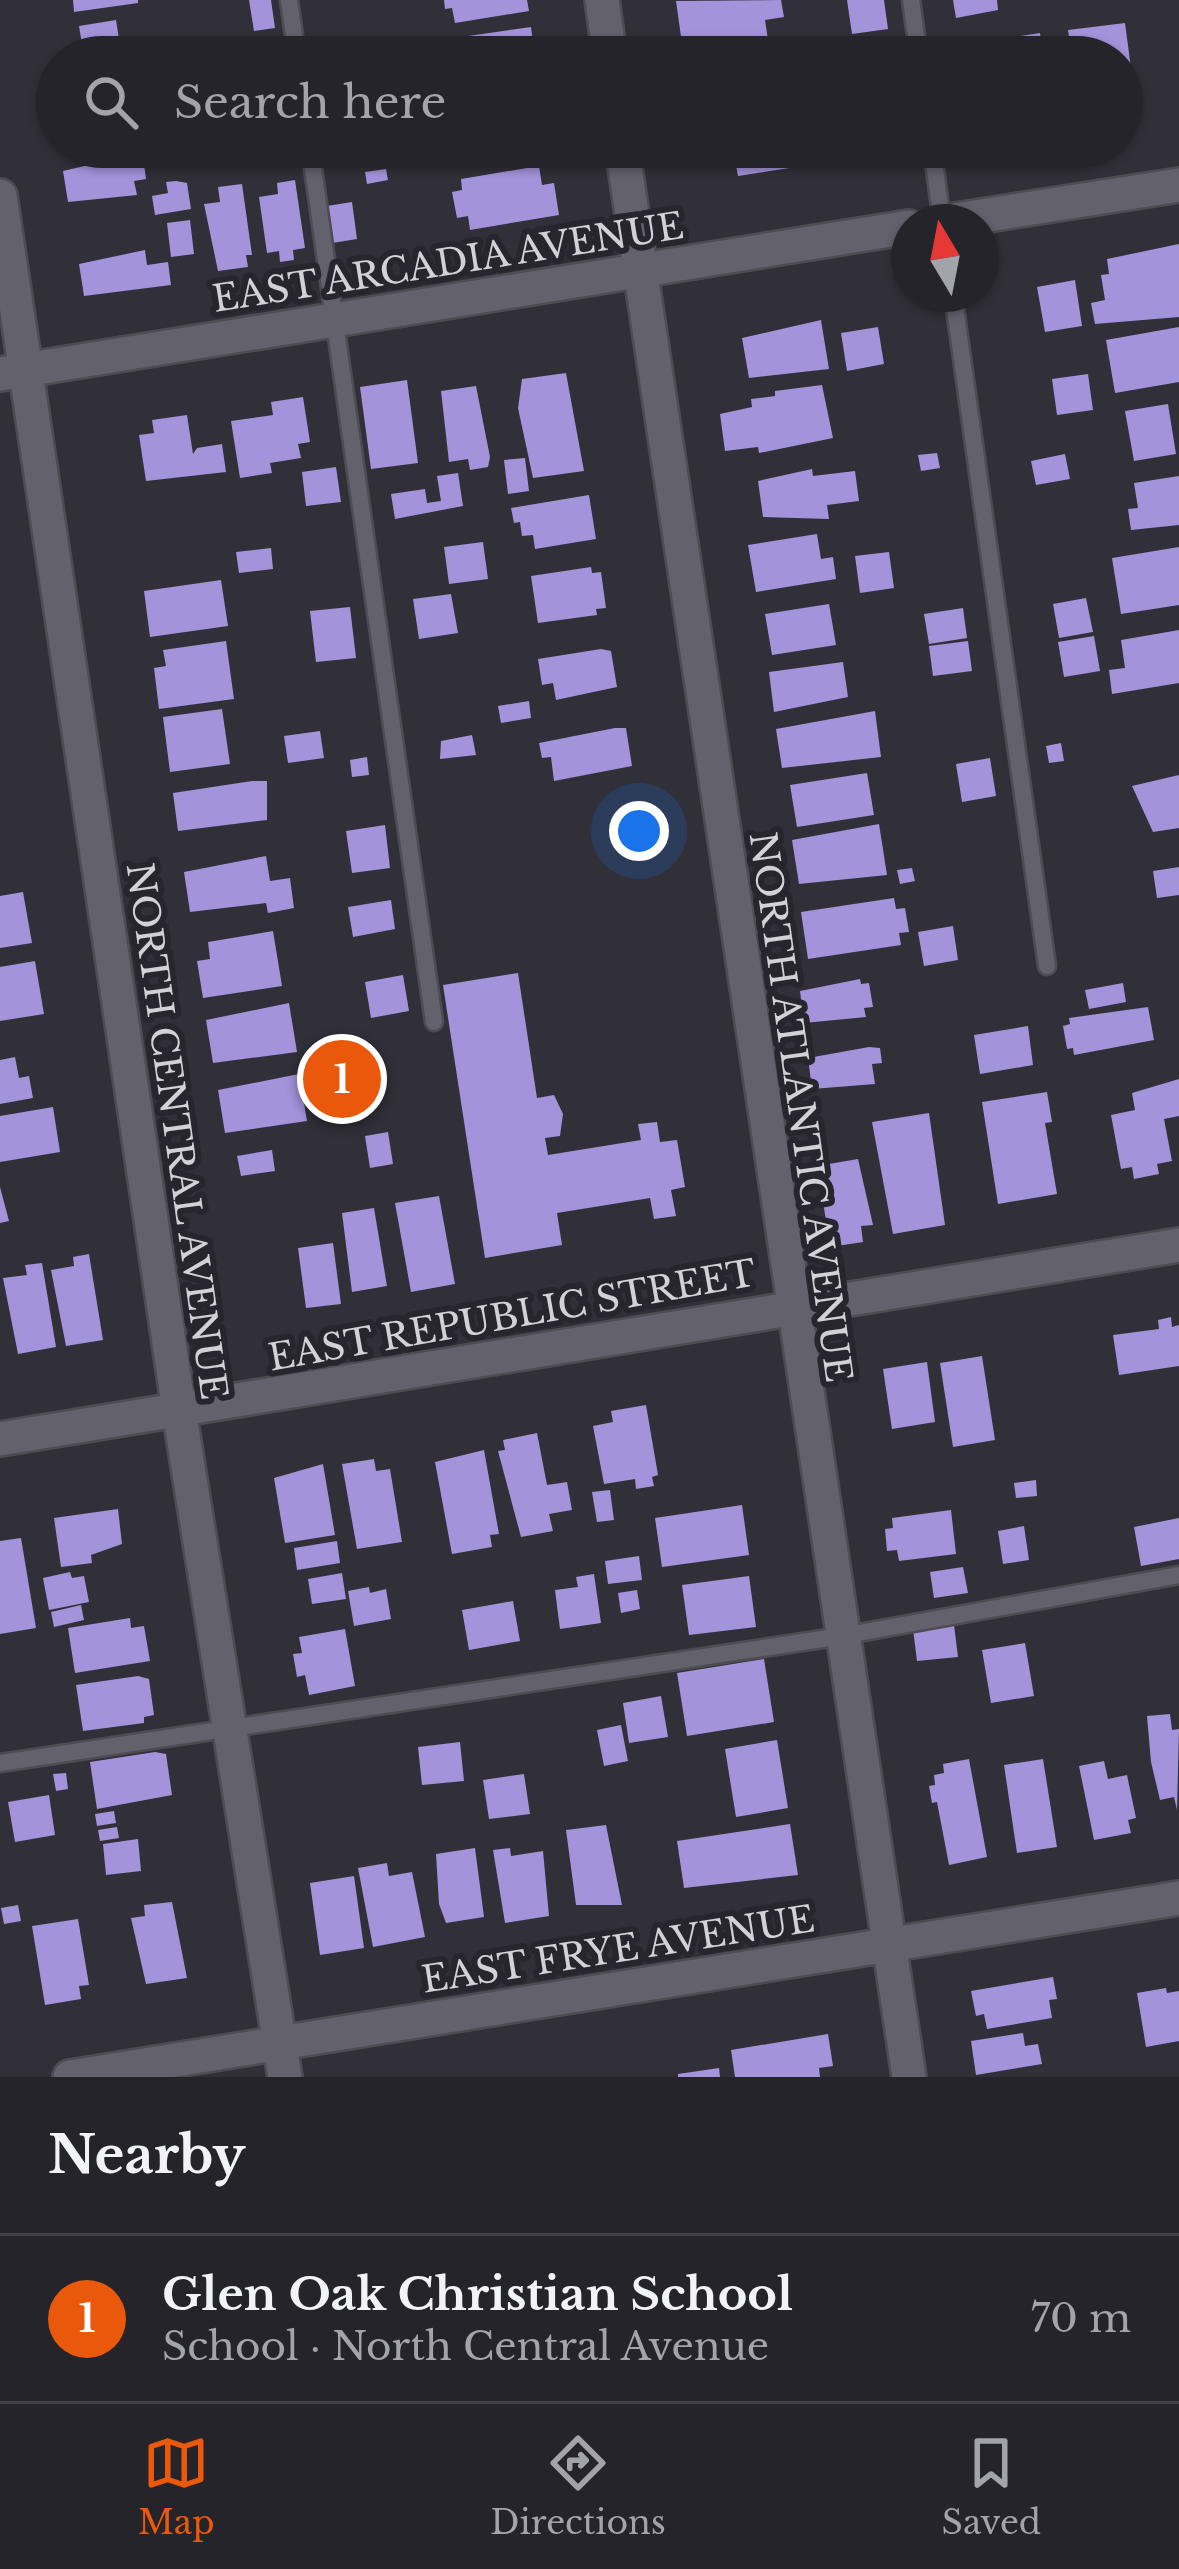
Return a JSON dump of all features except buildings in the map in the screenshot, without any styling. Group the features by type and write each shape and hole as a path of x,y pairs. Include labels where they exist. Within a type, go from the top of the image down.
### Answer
{"street":[{"path":"602,0 607,36"},
{"name":"NORTH ATLANTIC AVENUE","path":"625,168 791,1307 910,2077"},
{"path":"999,213 1179,185"},
{"name":"NORTH CENTRAL AVENUE","path":"0,196 12,372 282,2060"},
{"name":"EAST ARCADIA AVENUE","path":"12,372 891,230"},
{"name":"EAST REPUBLIC STREET","path":"0,1438 1179,1245"},
{"name":"EAST FRYE AVENUE","path":"70,2077 282,2060 890,1944 1179,1898"}],"lane":[{"path":"289,0 294,36"},
{"path":"911,0 916,36"},
{"path":"313,168 434,1022"},
{"path":"935,168 940,204"},
{"path":"955,312 1047,966"},
{"path":"0,1763 230,1724 842,1636 1179,1575"}],"place":[{"name":"Glen Oak Christian School","path":"342,1079"}]}
